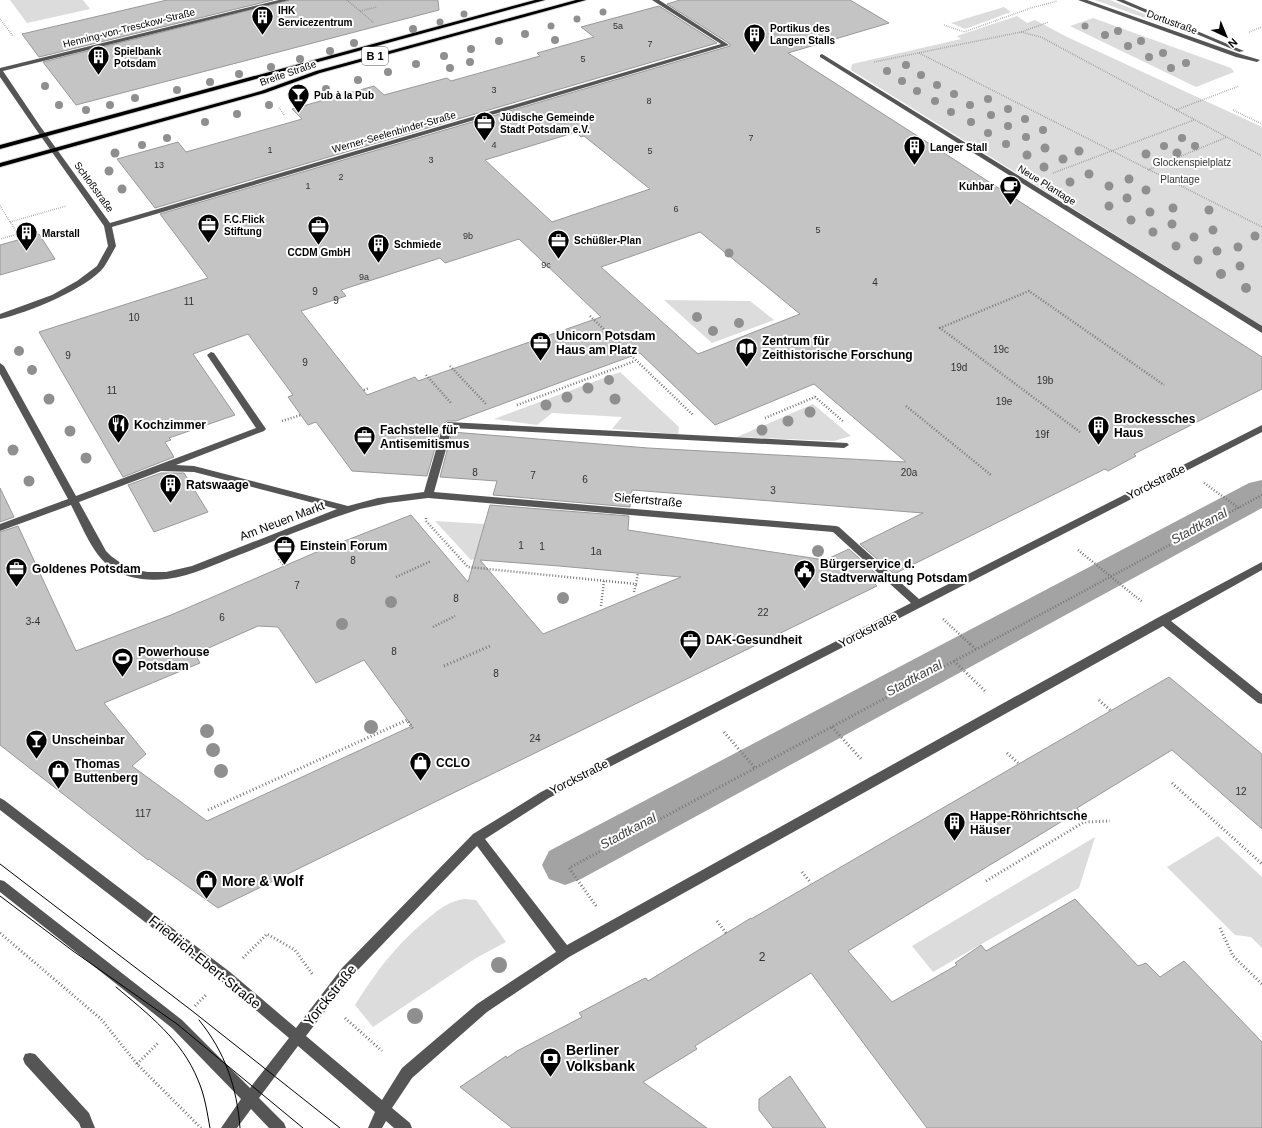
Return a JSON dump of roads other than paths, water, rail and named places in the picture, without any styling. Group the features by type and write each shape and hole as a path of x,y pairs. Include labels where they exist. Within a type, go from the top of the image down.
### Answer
{"main road":[{"name":"Breite Straße","path":"0,147 542,0"},
{"name":"Breite Straße","path":"0,165 263,92 318,72 583,0"}],"street":[{"name":"Henning-von-Tresckow-Straße","path":"0,71 286,0"},
{"name":"Werner-Seelenbinder-Straße","path":"108,226 726,45 656,0"},
{"name":"Dortustraße","path":"1081,0 1238,56 1260,61"},
{"name":"Dortustraße","path":"1120,0 1246,53 1260,61"},
{"name":"Neue Plantage","path":"822,56 1262,330"},
{"name":"Schloßstraße","path":"0,71 43,135 108,226 112,246 100,267 80,283 55,297 0,317"},
{"name":"Am Neuen Markt","path":"73,500 261,429 211,355"},
{"name":"Am Neuen Markt","path":"0,366 102,553 109,562 119,569 143,576 169,575 188,571 349,509"},
{"path":"428,494 448,425 844,445"},
{"name":"Yorckstraße","path":"228,1128 347,972 477,838 545,795 1262,428"},
{"name":"Am Neuen Markt","path":"160,468 194,469 349,509"},
{"name":"Siefertstraße","path":"349,509 387,498 428,494 836,529 918,604"},
{"path":"0,528 73,500"},
{"path":"375,1128 407,1073 482,1008 565,953 1262,566"},
{"path":"1164,620 1262,700"},
{"name":"Friedrich-Ebert-Straße","path":"0,803 220,972 405,1128"},
{"path":"477,838 565,953"},
{"path":"0,885 177,1024 279,1128"},
{"path":"30,1059 84,1118 88,1128"}],"waterway":[{"name":"Stadtkanal","path":"565,865 1262,492"}],"tram line":[{"path":"0,864 191,1010 340,1128"},
{"path":"0,896 73,951 177,1024 226,1064"},
{"path":"116,987 152,1018 183,1052 200,1086 206,1104 210,1128"},
{"path":"199,1020 216,1045 226,1064"},
{"path":"226,1064 303,1128"},
{"path":"226,1064 233,1084 240,1128"}],"place":[{"name":"IHK Servicezentrum","path":"262,36"},
{"name":"Portikus des Langen Stalls","path":"755,54"},
{"name":"Spielbank Potsdam","path":"99,76"},
{"name":"Pub à la Pub","path":"298,114"},
{"name":"Jüdische Gemeinde Stadt Potsdam e.V.","path":"485,142"},
{"name":"Langer Stall","path":"915,166"},
{"name":"Kuhbar","path":"1010,206"},
{"name":"F.C.Flick Stiftung","path":"209,244"},
{"name":"CCDM GmbH","path":"319,246"},
{"name":"Marstall","path":"26,252"},
{"name":"Schüßler-Plan","path":"559,260"},
{"name":"Schmiede","path":"378,264"},
{"name":"Unicorn Potsdam Haus am Platz","path":"541,362"},
{"name":"Zentrum für Zeithistorische Forschung","path":"746,368"},
{"name":"Kochzimmer","path":"118,444"},
{"name":"Brockessches Haus","path":"1099,446"},
{"name":"Fachstelle für Antisemitismus","path":"364,456"},
{"name":"Ratswaage","path":"171,504"},
{"name":"Einstein Forum","path":"284,566"},
{"name":"Goldenes Potsdam","path":"17,588"},
{"name":"Bürgerservice d. Stadtverwaltung Potsdam","path":"805,590"},
{"name":"DAK-Gesundheit","path":"691,660"},
{"name":"Powerhouse Potsdam","path":"122,678"},
{"name":"Unscheinbar","path":"37,760"},
{"name":"CCLO","path":"420,782"},
{"name":"Thomas Buttenberg","path":"59,790"},
{"name":"Happe-Röhrichtsche Häuser","path":"954,842"},
{"name":"More & Wolf","path":"207,900"},
{"name":"Berliner Volksbank","path":"550,1078"}],"park label":[{"name":"Glockenspielplatz","path":"1192,162"},
{"name":"Plantage","path":"1180,179"}]}
